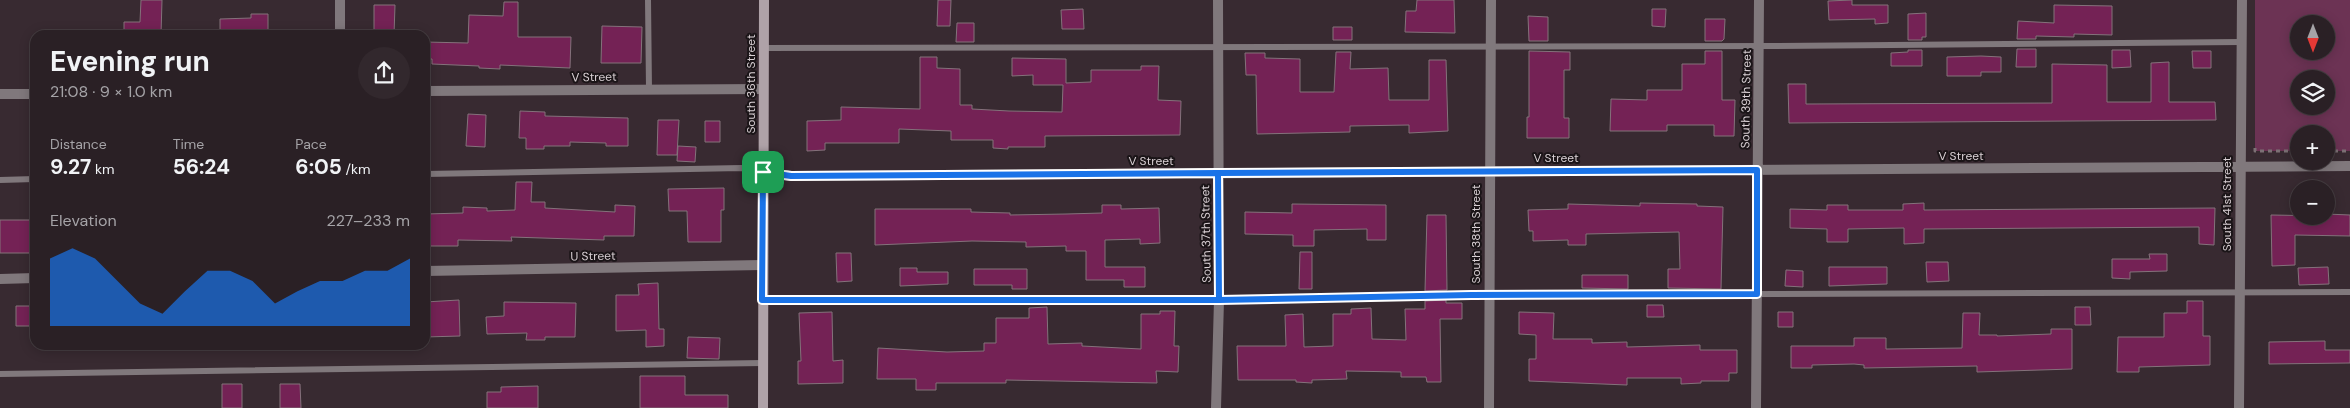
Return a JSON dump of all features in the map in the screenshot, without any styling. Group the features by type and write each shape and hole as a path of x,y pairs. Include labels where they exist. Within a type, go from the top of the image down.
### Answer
{"main road":[{"name":"South 36th Street","path":"763,408 764,0"}],"street":[{"path":"340,0 340,30"},
{"name":"South 37th Street","path":"1216,408 1219,300 1218,0"},
{"name":"South 38th Street","path":"1489,408 1491,0"},
{"name":"South 39th Street","path":"1756,408 1759,0"},
{"name":"South 41st Street","path":"2239,408 2239,167 2242,0"},
{"name":"V Street","path":"430,91 763,89"},
{"path":"0,94 30,94"},
{"name":"V Street","path":"763,172 791,176 2350,166"},
{"name":"U Street","path":"430,271 762,265"},
{"path":"0,278 30,278"}],"lane":[{"path":"648,0 649,89"},
{"path":"763,48 1760,46 2242,42"},
{"path":"430,174 741,168 763,172"},
{"path":"0,180 30,179"},
{"path":"762,300 1219,300 1489,295 2350,292"},
{"path":"0,374 763,364"}],"path":[{"path":"2255,151 2290,151"},
{"path":"2335,151 2350,151"}],"shaded area":[{"path":"2255,0 2350,0 2350,151 2335,151 2335,125 2290,125 2290,151 2255,151"}],"building":[{"path":"141,0 162,0 161,30 124,30 124,22 140,22"},
{"path":"938,0 951,0 950,26 937,26"},
{"path":"1417,0 1454,0 1455,33 1405,32 1406,11 1416,11"},
{"path":"1852,0 1852,5 1888,5 1888,23 1875,24 1875,19 1829,20 1828,1"},
{"path":"504,2 518,2 518,37 571,37 570,68 500,65 500,69 432,64 432,59 430,59 430,42 468,43 469,15 503,16"},
{"path":"374,5 395,5 394,30 374,30"},
{"path":"2054,5 2112,6 2112,35 2074,34 2074,37 2036,36 2036,39 2017,39 2018,21 2054,23"},
{"path":"1083,9 1084,29 1062,29 1061,10"},
{"path":"1652,9 1666,9 1665,27 1652,26"},
{"path":"1926,13 1926,37 1922,37 1922,40 1908,40 1908,14"},
{"path":"251,14 268,14 268,30 220,30 220,19 251,18"},
{"path":"1528,16 1548,17 1548,41 1529,41"},
{"path":"1705,19 1725,19 1724,39 1722,41 1705,41"},
{"path":"957,23 974,23 974,42 956,42"},
{"path":"602,26 642,27 641,63 601,63"},
{"path":"1333,27 1352,27 1352,40 1333,40"},
{"path":"2017,49 2036,49 2036,67 2016,67"},
{"path":"1908,50 1922,50 1922,66 1891,66 1891,53 1908,52"},
{"path":"2112,50 2130,50 2131,67 2112,68"},
{"path":"1529,51 1570,52 1570,70 1564,70 1564,118 1569,118 1569,138 1527,138 1527,117 1529,117"},
{"path":"1705,51 1722,51 1722,100 1735,100 1734,136 1714,136 1714,125 1667,125 1667,131 1610,131 1611,99 1647,100 1647,90 1682,90 1682,64 1705,64"},
{"path":"2192,51 2211,51 2211,68 2193,68"},
{"path":"1336,52 1351,52 1350,69 1388,68 1389,100 1429,100 1429,60 1446,60 1448,131 1409,133 1409,125 1350,126 1350,132 1257,134 1256,75 1246,75 1245,53 1265,53 1265,58 1300,59 1300,92 1334,92"},
{"path":"920,57 937,57 937,68 960,69 960,105 972,105 972,109 1009,111 1062,112 1063,85 1033,85 1033,75 1012,76 1012,58 1066,59 1066,83 1091,82 1091,70 1141,70 1141,66 1159,66 1158,100 1181,101 1180,135 1045,136 1045,147 1008,147 1008,149 993,148 993,140 951,140 951,131 899,129 899,143 825,143 825,150 807,151 807,121 841,120 841,107 920,109"},
{"path":"1947,57 2001,57 2001,72 1981,72 1981,76 1947,76"},
{"path":"2169,62 2169,102 2215,102 2216,120 1789,123 1788,84 1806,84 1806,104 2052,103 2052,64 2107,65 2107,102 2151,102 2151,63"},
{"path":"520,111 545,112 545,116 628,118 628,146 606,146 606,143 570,142 570,146 544,146 544,149 526,149 526,138 519,138"},
{"path":"468,114 486,115 485,147 466,146"},
{"path":"658,120 679,120 677,155 657,155"},
{"path":"705,121 720,121 720,142 705,142"},
{"path":"678,146 696,147 695,162 677,161"},
{"path":"516,182 532,182 531,202 545,202 545,208 615,212 615,205 635,206 634,236 604,236 604,240 511,237 512,241 458,240 458,246 430,246 430,214 463,213 463,207 487,208 487,211 515,210"},
{"path":"724,188 724,210 721,210 721,242 688,242 687,211 669,211 668,189"},
{"path":"1640,203 1697,204 1697,206 1723,207 1721,289 1668,288 1668,269 1680,269 1679,232 1586,234 1586,245 1568,245 1568,240 1533,241 1533,231 1529,231 1528,210 1568,209 1568,204 1640,206"},
{"path":"1924,203 1924,210 2215,208 2214,245 2199,244 2199,227 1924,229 1924,243 1904,244 1904,228 1848,229 1848,242 1827,242 1827,229 1790,228 1790,209 1827,210 1827,205 1848,205 1848,210 1903,210 1903,204"},
{"path":"1292,204 1386,205 1386,240 1367,240 1367,229 1314,230 1314,246 1293,246 1293,235 1245,234 1245,212 1292,213"},
{"path":"1102,205 1121,205 1121,209 1159,208 1160,243 1140,244 1140,239 1105,240 1105,267 1145,267 1145,287 1124,287 1124,280 1086,280 1086,251 1066,251 1066,246 1026,247 1026,242 972,241 875,245 875,209 971,209 971,212 1010,213 1010,215 1102,213"},
{"path":"2335,214 2350,215 2350,236 2295,235 2295,265 2272,266 2271,215 2290,215 2290,225 2335,225"},
{"path":"1427,215 1446,215 1447,290 1425,291"},
{"path":"0,220 30,220 30,253 0,253"},
{"path":"1300,252 1312,252 1312,289 1299,289"},
{"path":"836,253 851,253 852,281 837,282"},
{"path":"2149,254 2167,254 2167,271 2130,272 2130,279 2112,278 2112,259 2150,259"},
{"path":"1926,262 1948,262 1949,281 1927,282"},
{"path":"1829,267 1887,267 1887,284 1829,286"},
{"path":"2328,267 2329,284 2299,285 2298,268"},
{"path":"900,268 917,268 917,272 948,272 948,284 900,286"},
{"path":"974,269 1027,269 1027,289 1012,289 1012,285 974,285"},
{"path":"1786,270 1803,271 1803,287 1785,286"},
{"path":"1582,275 1628,275 1628,289 1582,288"},
{"path":"658,283 659,329 664,329 664,346 646,347 646,330 616,331 616,295 639,295 638,284"},
{"path":"459,300 460,336 430,337 430,302"},
{"path":"1446,300 1446,303 1462,303 1462,319 1440,319 1441,382 1427,382 1426,377 1401,377 1401,372 1346,371 1347,379 1312,380 1312,383 1296,382 1296,380 1238,380 1237,346 1286,346 1285,315 1303,314 1304,347 1333,346 1333,314 1351,314 1351,309 1371,308 1372,339 1406,340 1405,309 1425,309 1425,301"},
{"path":"2187,301 2203,301 2203,336 2210,336 2210,365 2139,367 2139,372 2117,372 2118,337 2164,337 2164,313 2187,313"},
{"path":"504,302 576,303 575,337 545,337 545,340 526,340 527,333 487,334 486,317 504,316"},
{"path":"1647,305 1663,305 1664,317 1647,317"},
{"path":"16,306 30,306 30,326 16,326"},
{"path":"1047,307 1048,344 1082,343 1082,346 1141,349 1141,314 1160,314 1160,311 1175,311 1174,346 1179,346 1178,372 1156,371 1157,383 1006,380 1006,383 936,383 936,390 916,390 916,379 877,379 878,348 947,352 984,351 984,343 996,343 996,318 1029,318 1029,308"},
{"path":"2075,307 2090,307 2091,325 2075,325"},
{"path":"832,312 833,361 843,360 843,383 798,384 798,361 801,361 799,313"},
{"path":"1519,312 1554,313 1553,339 1592,339 1592,343 1627,342 1627,347 1700,345 1700,350 1737,350 1737,373 1729,373 1729,381 1701,381 1701,383 1681,384 1681,378 1627,378 1627,385 1529,381 1529,359 1536,359 1536,335 1519,334"},
{"path":"1778,312 1793,312 1793,327 1778,327"},
{"path":"1963,313 1980,313 1979,335 2051,334 2051,329 2072,329 2072,369 1977,372 1977,366 1864,368 1864,365 1854,364 1812,365 1812,368 1791,368 1791,346 1854,346 1854,338 1886,338 1886,349 1962,348"},
{"path":"688,337 720,338 719,359 687,358"},
{"path":"2325,341 2325,350 2350,350 2350,363 2269,364 2269,342"},
{"path":"640,376 685,376 685,395 728,395 728,408 640,408"},
{"path":"222,384 242,384 242,408 222,408"},
{"path":"280,384 300,384 301,408 280,408"},
{"path":"538,386 538,408 487,408 487,392 501,392 501,387"}],"route":[{"path":"763,172 762,300 1219,300 1218,236 1218,173 1489,171 1757,170 1757,294 1471,295 1219,300 1218,173 791,176 763,172"}]}
